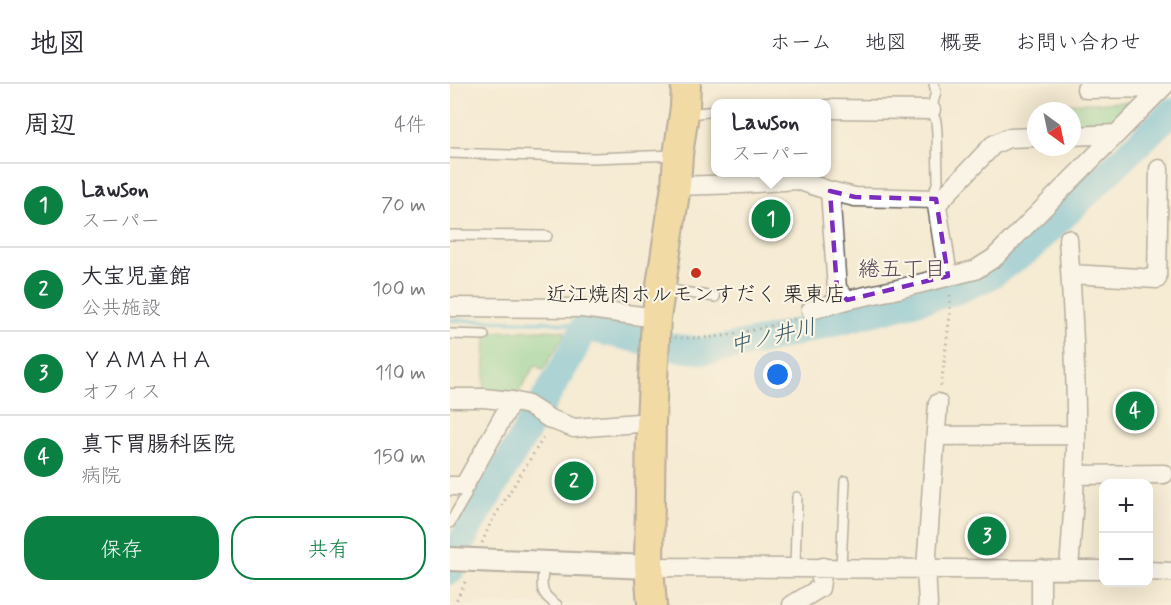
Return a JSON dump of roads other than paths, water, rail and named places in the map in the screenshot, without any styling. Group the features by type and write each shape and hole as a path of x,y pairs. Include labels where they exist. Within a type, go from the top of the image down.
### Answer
{"main road":[{"path":"652,605 649,567 655,336 686,84"}],"street":[{"path":"1086,89 1164,86"},
{"path":"812,310 847,300 949,280 975,270 994,258 1164,86"},
{"path":"831,109 931,110"},
{"path":"1081,135 1117,134"},
{"path":"675,186 797,180 855,197 937,201 993,145 1008,138 1027,137"},
{"path":"1071,274 1157,279 1159,169"},
{"path":"830,191 837,290 847,300"},
{"path":"937,201 949,280"},
{"path":"1068,239 1075,351 1076,435 1070,569"},
{"path":"450,307 582,308 655,336"},
{"path":"450,398 484,398 520,403 552,420 574,428 651,422"},
{"path":"457,486 520,403"},
{"path":"928,605 926,568 939,403"},
{"path":"936,435 1076,435"},
{"path":"1075,475 1164,474"},
{"path":"467,561 649,567 1099,570"},
{"path":"792,605 820,588 823,567"},
{"path":"1041,569 1041,605"},
{"path":"1153,571 1171,572"}],"lane":[{"path":"934,84 936,92 931,110 936,121 937,133 938,181 934,192 937,201"},
{"path":"684,115 711,112"},
{"path":"450,153 593,158 678,155"},
{"path":"450,236 547,236"},
{"path":"661,284 677,291 715,297"},
{"path":"450,334 484,335"},
{"path":"841,567 844,481"},
{"path":"450,523 466,495 457,486"},
{"path":"795,567 796,497"},
{"path":"544,563 542,590 547,598 557,605"}],"waterway":[{"name":"中ノ井川","path":"450,571 468,529 573,351 584,327 677,348 706,351 762,341 956,291 988,277 1028,250 1171,112"},
{"path":"450,320 549,322 584,327"}],"place":[{"name":"Lawson","path":"771,219"},
{"name":"近江焼肉ホルモンすだく 栗東店","path":"696,273"},
{"name":"真下胃腸科医院","path":"1135,411"},
{"name":"大宝児童館","path":"574,481"},
{"name":"ＹＡＭＡＨＡ","path":"987,536"}],"district":[{"name":"綣五丁目","path":"902,270"}]}
